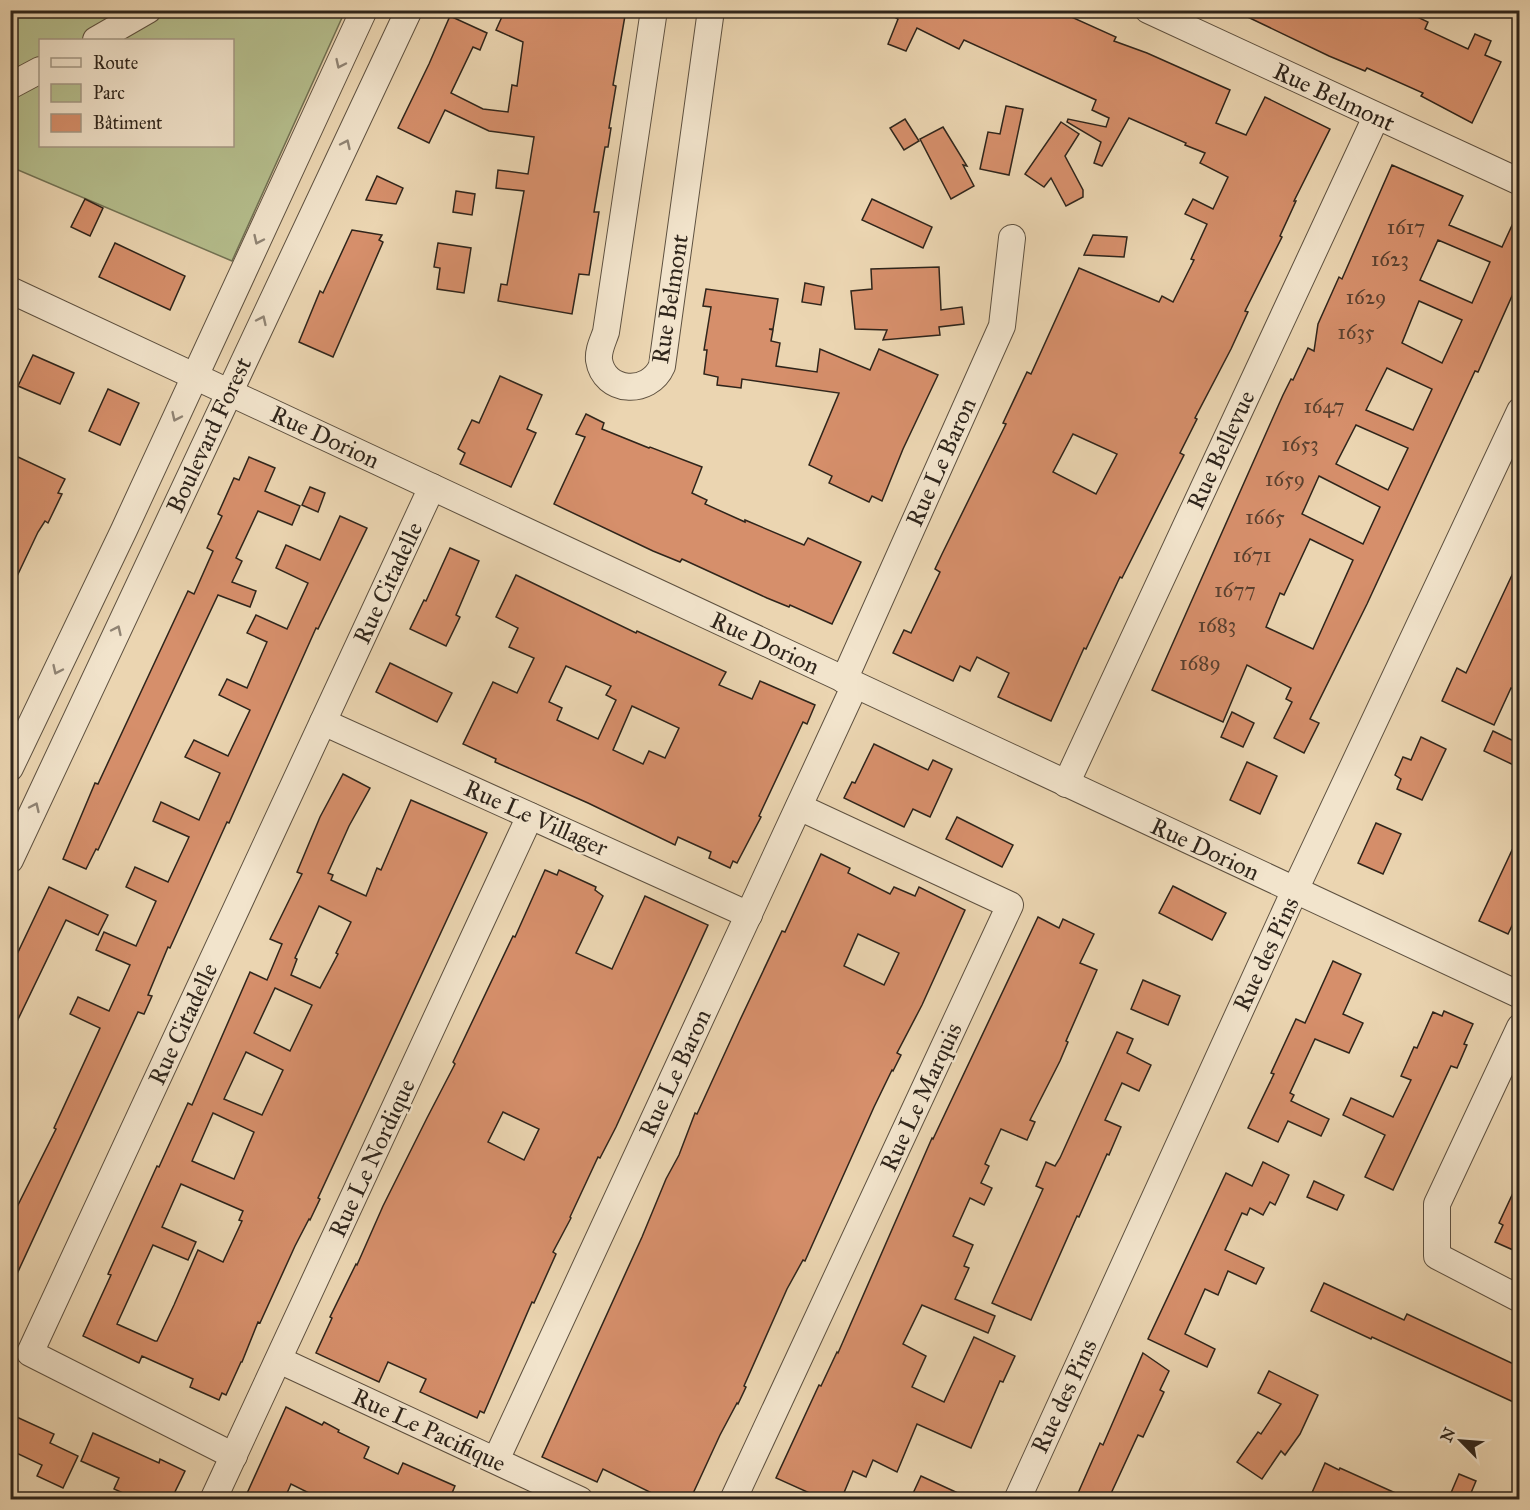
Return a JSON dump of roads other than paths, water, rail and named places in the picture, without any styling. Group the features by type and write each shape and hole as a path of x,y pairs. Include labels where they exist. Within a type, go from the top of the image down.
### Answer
{"street":[{"name":"Boulevard Forest","path":"10,768 364,10"},
{"name":"Boulevard Forest","path":"10,860 409,10"},
{"name":"Rue Belmont","path":"654,10 606,332 600,346 599,360 605,374 615,383 628,387 640,387 650,383 658,375 662,366 711,10"},
{"name":"Rue Belmont","path":"1148,10 1520,182"},
{"path":"98,39 138,14"},
{"path":"10,86 39,71"},
{"name":"Rue Bellevue","path":"1066,784 1376,117"},
{"name":"Rue Le Baron","path":"496,1460 799,807 849,682 1002,326 1012,238"},
{"name":"Rue Dorion","path":"10,290 1520,995"},
{"name":"Rue des Pins","path":"1017,1500 1295,890 1520,411"},
{"name":"Rue Citadelle","path":"234,1456 30,1353 432,487"},
{"name":"Rue Le Villager","path":"323,722 749,915"},
{"name":"Rue Le Marquis","path":"734,1500 1010,905 799,807"},
{"name":"Rue Le Nordique","path":"213,1500 530,816"},
{"path":"1520,1027 1437,1204 1437,1256 1520,1299"},
{"name":"Rue Le Pacifique","path":"279,1360 580,1500"}]}
